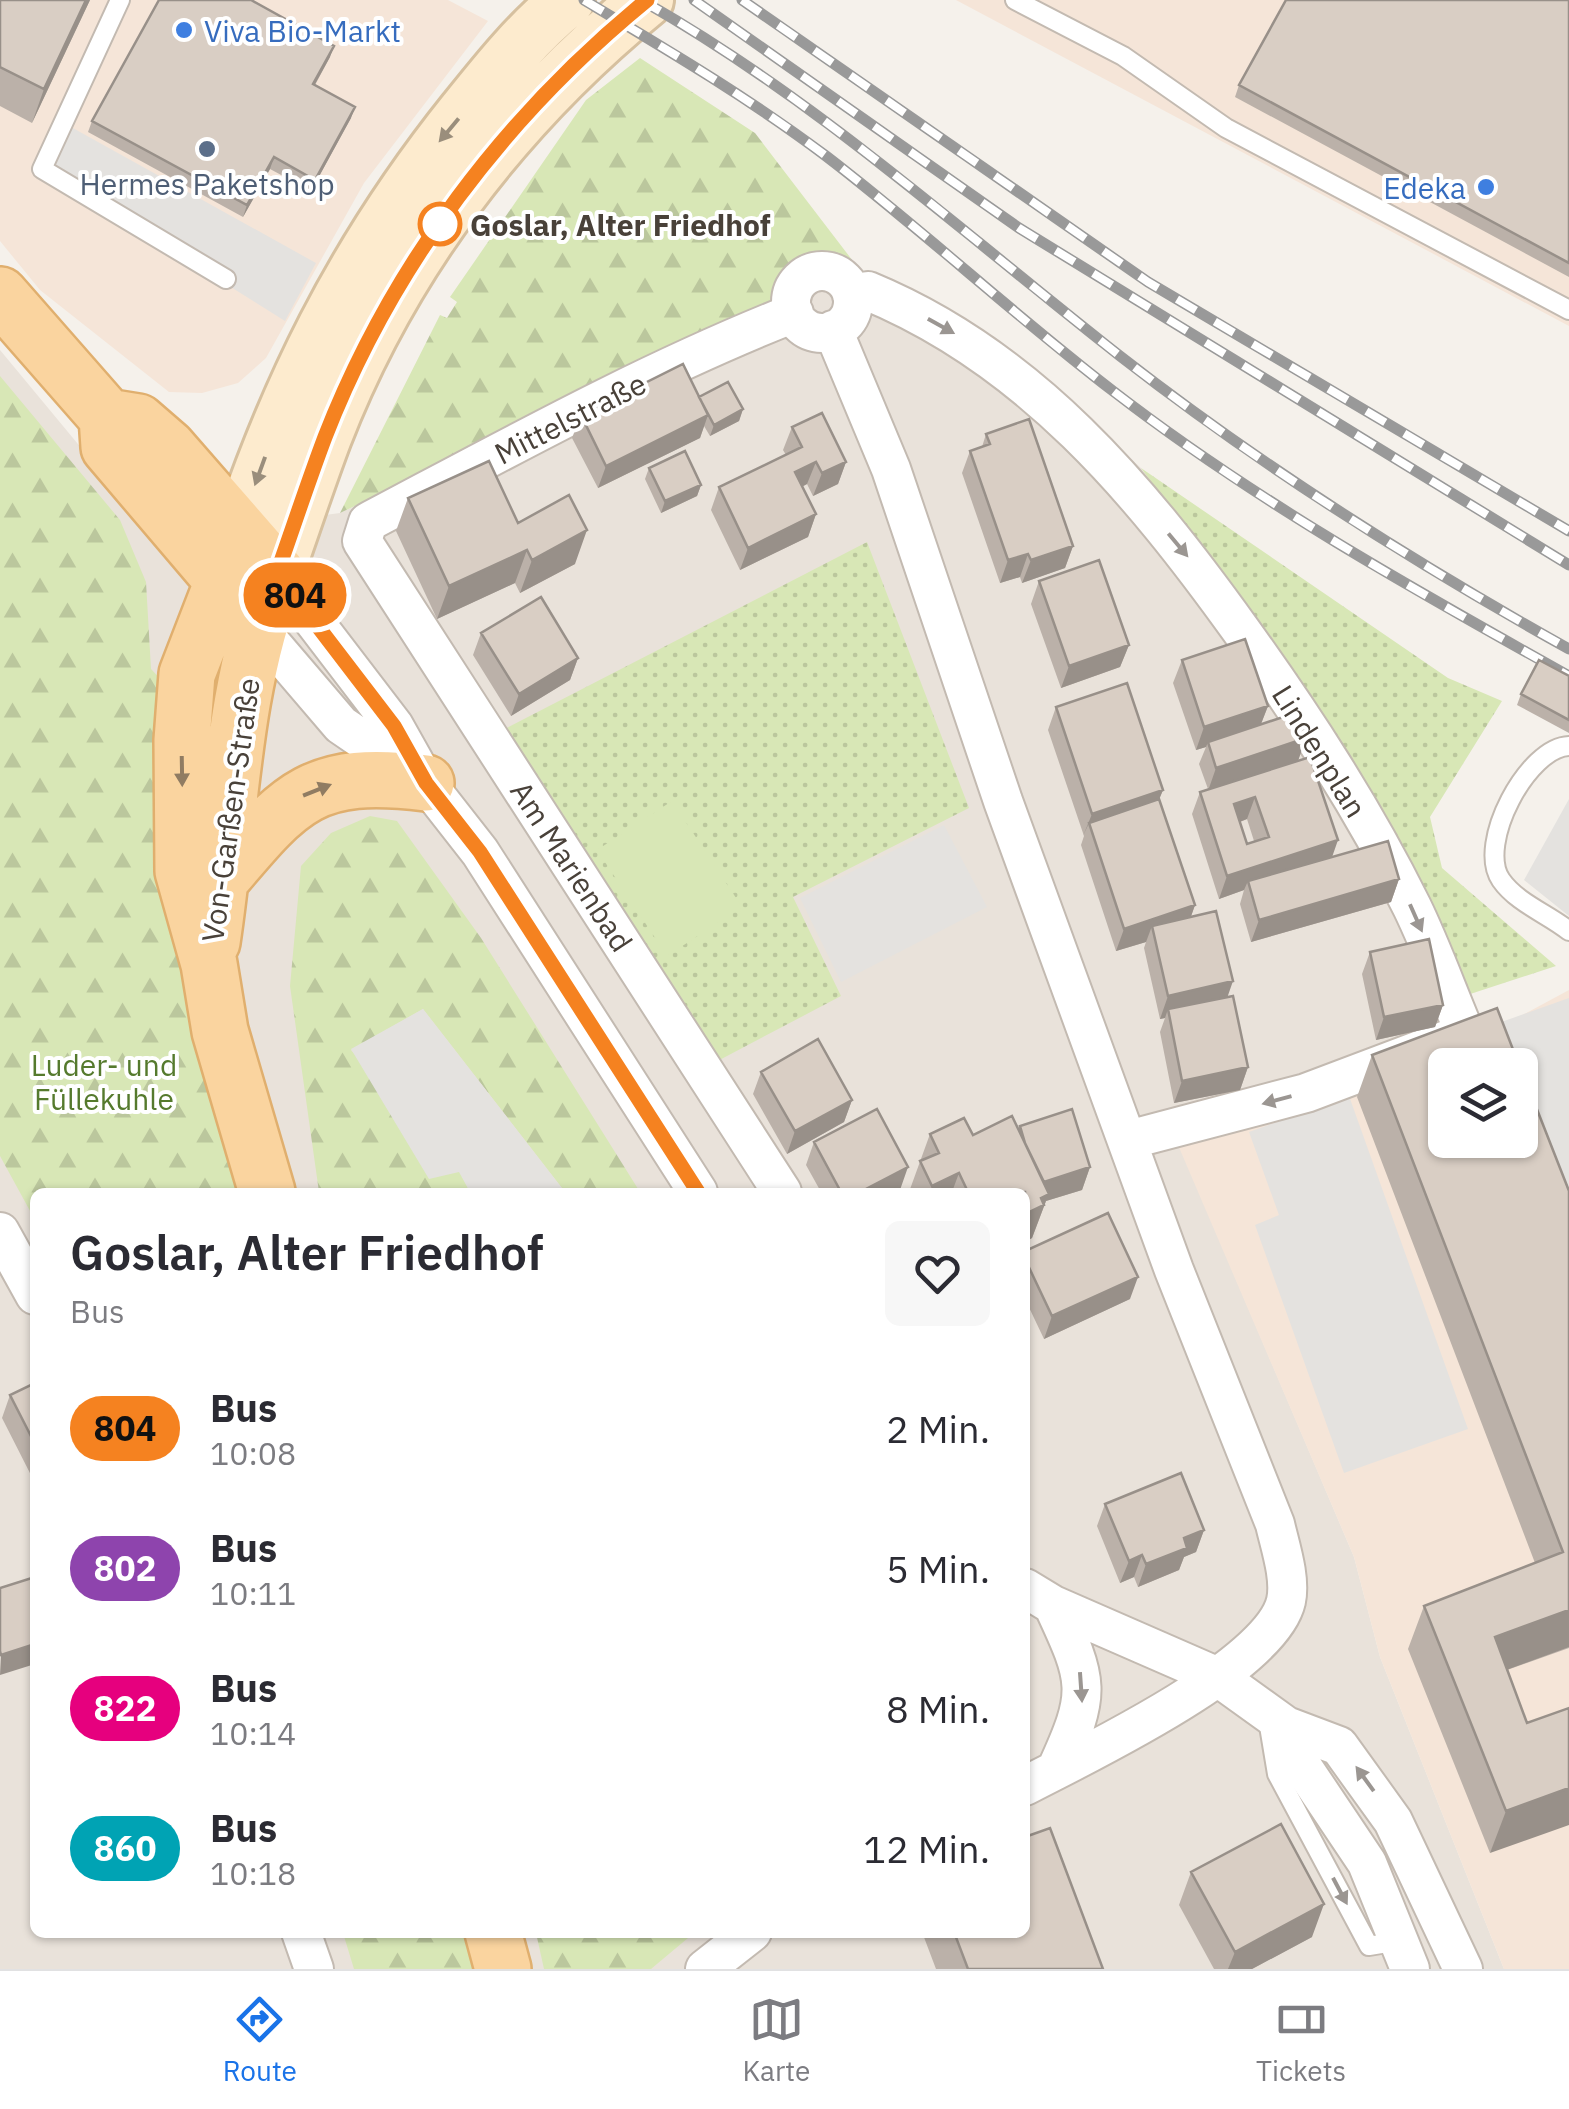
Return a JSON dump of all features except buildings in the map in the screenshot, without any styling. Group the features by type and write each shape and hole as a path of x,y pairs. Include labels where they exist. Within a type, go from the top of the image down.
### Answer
{"main road":[{"name":"Von-Garßen-Straße","path":"266,1188 220,1031 209,964 183,872 182,740 187,674 280,417 383,217 510,54 568,0"},
{"name":"Von-Garßen-Straße","path":"209,964 222,878 236,730 256,627 326,434 368,345 426,243 499,142 548,86 647,0"},
{"path":"0,296 107,418 109,447 222,581"},
{"path":"107,418 138,422 240,526 277,573"},
{"path":"222,878 277,812 313,788 380,777 426,783"},
{"path":"495,1938 503,1969"}],"street":[{"name":"Lindenplan","path":"794,313 794,288 814,272 838,275 852,295 868,291 973,343 1074,424 1186,553 1323,745 1413,908 1465,1033 1306,1093 1128,1140"},
{"path":"794,313 810,330 833,330 848,319 852,295"},
{"name":"Mittelstraße","path":"362,541 368,522 529,436 729,339 794,313"},
{"path":"833,330 891,470 1003,800 1274,1524 1284,1562 1286,1600 1272,1628 1218,1678 1041,1778"},
{"name":"Am Marienbad","path":"362,541 779,1188"},
{"path":"277,573 394,726 426,783 526,920 695,1188"},
{"path":"222,581 256,627 341,725 426,783"},
{"path":"0,1232 30,1286"},
{"path":"1039,1596 1218,1678 1276,1719 1339,1746 1369,1783 1415,1863 1463,1969"},
{"path":"1039,1596 1076,1655 1084,1684 1082,1714 1041,1778"},
{"path":"1276,1719 1298,1760 1366,1863 1392,1952"},
{"path":"303,1938 314,1969"},
{"path":"705,1969 744,1938"}],"lane":[{"path":"120,0 42,169 226,279"},
{"path":"1015,0 1123,56 1226,128 1569,310"},
{"path":"1569,746 1555,747 1537,760 1494,833 1491,856 1501,880 1519,898 1569,931"}],"shaded area":[{"path":"0,0 448,0 488,21 364,183 266,358 238,383 202,393 169,392 40,290 0,241"},
{"path":"956,0 1569,0 1569,326"},
{"path":"62,122 316,263 285,321 42,169"},
{"path":"859,269 995,337 1141,468 1261,634 1476,1040 1453,1048 1428,1048 1428,1057 1179,1145 1354,1557 1380,1657 1504,1969 0,1969 0,350 155,537 340,513"},
{"path":"1569,799 1569,916 1524,880"},
{"path":"944,825 987,907 841,982 800,898"},
{"path":"1569,990 1569,1969 1504,1969 1380,1657 1354,1557 1178,1145 1428,1057 1428,1158 1538,1158 1538,1048 1453,1048 1476,1040"},
{"path":"1569,998 1569,1223 1538,1144 1538,1048 1502,1048 1493,1025"},
{"path":"423,1009 562,1188 468,1188 459,1172 429,1179 351,1049"},
{"path":"1349,1096 1468,1429 1344,1473 1255,1225 1279,1215 1249,1132"}],"green space":[{"path":"640,58 755,133 859,269 340,513 440,315 447,318 457,302 450,297 586,100"},
{"name":"Luder- und Füllekuhle","path":"0,376 120,520 146,582 151,669 167,686 246,1188 30,1188 30,1211 0,1156"},
{"path":"1141,468 1448,678 1502,701 1430,817 1442,868 1556,966 1458,998 1261,634"},
{"path":"867,542 969,808 793,897 841,996 710,1065 495,734"},
{"path":"672,801 742,907 667,956 597,850"},
{"path":"370,816 397,821 481,938 637,1188 562,1188 423,1009 351,1050 460,1172 468,1188 318,1188 290,986 301,866 331,833"},
{"path":"345,1938 473,1938 482,1969 354,1969"},
{"path":"537,1938 688,1938 651,1969 544,1969"}],"railway":[{"path":"584,0 737,94 826,156 1077,362 1222,469 1393,576 1569,676"},
{"path":"641,0 705,38 828,123 1120,356 1228,436 1396,547 1569,649"},
{"path":"694,0 1019,228 1569,565"},
{"path":"742,0 1148,282 1569,531"}],"bus line":[{"name":"804","path":"647,0 548,86 499,142 426,243 368,345 326,434 277,573 394,726 426,783 480,852 695,1188"}],"place":[{"name":"Viva Bio-Markt","path":"184,30"},
{"name":"Hermes Paketshop","path":"207,149"},
{"name":"Edeka","path":"1486,187"},
{"name":"Goslar, Alter Friedhof","path":"440,224"}]}
